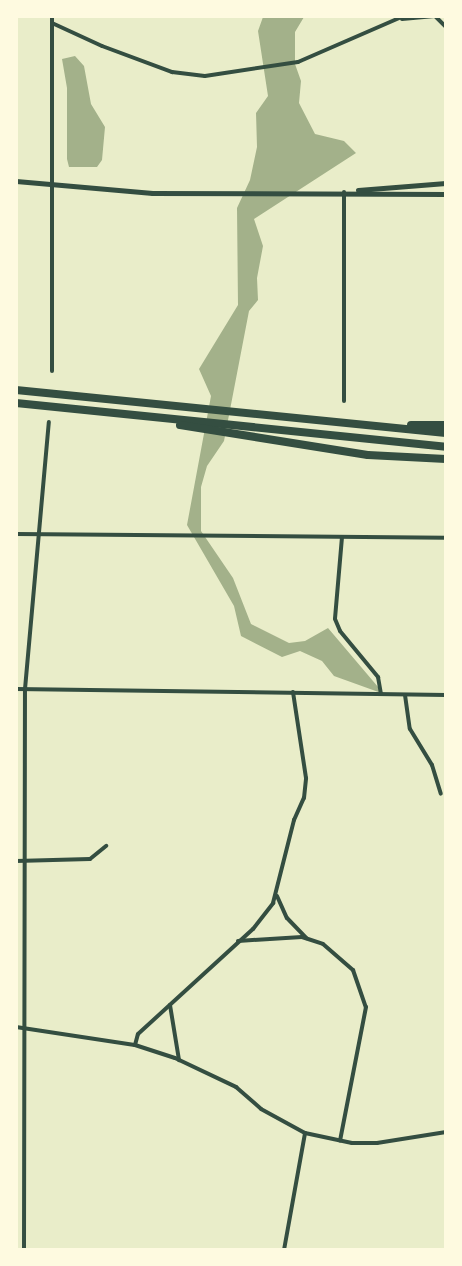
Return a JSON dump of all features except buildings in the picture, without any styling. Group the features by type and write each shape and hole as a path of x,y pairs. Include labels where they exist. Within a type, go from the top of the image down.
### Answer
{"highway":[{"path":"16,390 446,433"},
{"path":"16,403 446,447"},
{"path":"137,417 339,452 446,459"},
{"path":"383,427 446,425"}],"street":[{"path":"52,16 52,371"},
{"path":"52,23 102,46 181,74 221,75 298,62 403,18 435,16 446,27"},
{"path":"16,181 152,193 446,194"},
{"path":"344,192 446,183"},
{"path":"417,185 417,194"},
{"path":"344,192 344,401"},
{"path":"24,1250 25,689 49,422"},
{"path":"16,534 446,538"},
{"path":"342,537 335,619 340,631 378,677 381,694"},
{"path":"16,689 446,695"},
{"path":"135,1045 138,1034 261,920 276,895 306,778 293,692"},
{"path":"405,695 410,729 432,765 441,794"},
{"path":"16,861 90,859 106,846"},
{"path":"276,895 287,918 307,939"},
{"path":"238,941 275,937 307,939 323,944 353,970 366,1007 340,1141"},
{"path":"170,1005 179,1061"},
{"path":"16,1027 135,1045 179,1061 236,1088 261,1109 305,1133 340,1141 398,1142 446,1132"},
{"path":"284,1250 305,1133"}],"shaded area":[{"path":"263,17 304,17 295,32 295,64 301,81 299,103 315,134 344,141 356,153 254,219 263,246 257,278 258,300 249,311 224,441 207,466 201,487 201,531 233,578 251,624 289,643 305,641 328,628 384,694 334,676 322,661 300,651 282,657 241,636 234,606 187,525 211,396 199,369 238,305 237,208 250,180 257,147 256,113 268,96 258,31"},
{"path":"75,56 84,66 91,104 105,127 102,160 97,167 69,167 67,159 67,88 62,59"}]}
